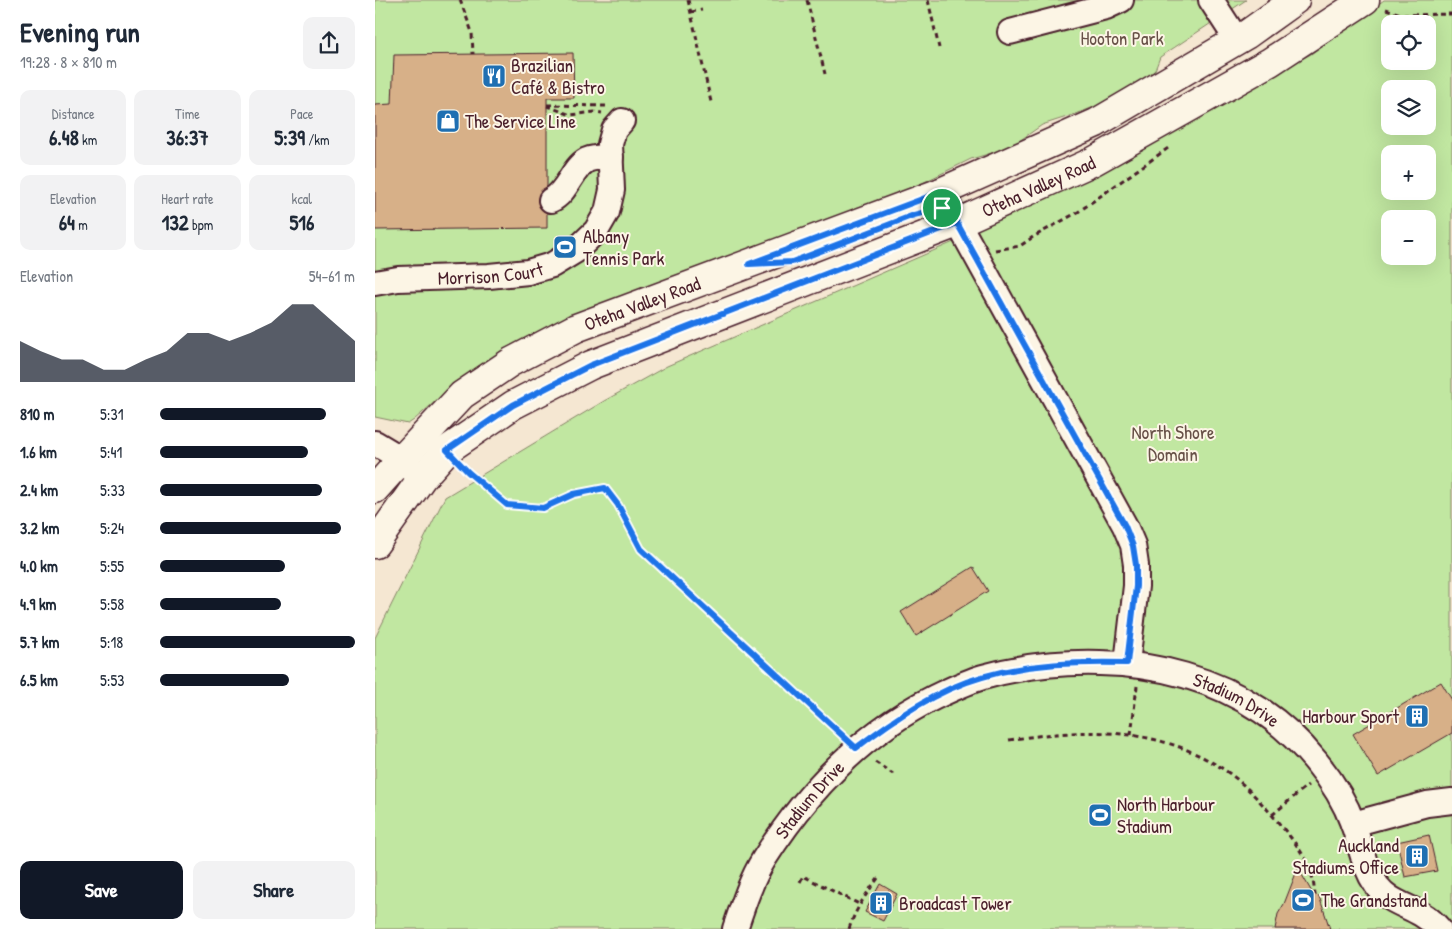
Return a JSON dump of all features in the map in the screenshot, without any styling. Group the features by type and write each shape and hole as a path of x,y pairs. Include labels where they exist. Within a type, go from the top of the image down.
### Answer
{"main road":[{"name":"Oteha Valley Road","path":"375,544 415,488 447,450 513,405 591,365 949,208 1237,40 1295,0"},
{"name":"Oteha Valley Road","path":"383,475 462,395 511,362 576,328 749,264 949,208 1092,162 1373,4"}],"street":[{"path":"1010,32 1107,7 1121,0"},
{"path":"1211,0 1237,40"},
{"name":"Morrison Court","path":"375,284 397,279 528,272 552,265 575,251 596,231 607,212 612,190 610,144 615,119"},
{"path":"551,200 561,193 573,175 587,160 611,157"},
{"path":"949,208 1125,526 1133,546 1136,565 1136,586 1127,663"},
{"path":"375,443 390,452 383,475 415,488"},
{"name":"Stadium Drive","path":"735,929 746,896 763,860 804,804 828,776 856,748 882,728 916,707 952,689 981,678 1010,670 1050,664 1083,662 1127,663 1174,672 1202,680 1232,693 1261,710 1286,729 1306,750 1331,782 1353,824 1365,866 1379,890 1394,901 1421,914 1433,922 1439,929"},
{"path":"1353,824 1419,806 1452,801"}],"path":[{"path":"460,0 473,32 473,54"},
{"path":"688,0 711,102"},
{"path":"807,0 825,74"},
{"path":"928,0 939,48"},
{"path":"1373,4 1403,15 1452,14"},
{"path":"691,12 702,10"},
{"path":"601,106 547,106 571,115 595,112 615,119"},
{"path":"447,450 468,472 507,505 543,508 574,494 605,488 618,505 641,549 856,748"},
{"path":"1131,734 1137,686"},
{"path":"1009,740 1039,735 1079,732 1131,734 1171,744 1195,754 1220,767 1253,794 1272,815 1303,855 1311,870 1315,895"},
{"path":"1272,815 1303,788"},
{"path":"801,882 803,876 859,904"},
{"path":"849,929 859,904 877,878"}],"green space":[{"name":"Albany Tennis Park","path":"375,0 1246,0 1160,57 1155,70 1140,84 1114,99 1042,125 1009,148 971,159 902,193 541,334 461,379 408,424 375,417"},
{"name":"North Shore Domain","path":"1384,0 1452,0 1452,929 375,929 375,638 445,497 604,401 667,366 956,241 1311,54"}],"building":[{"name":"Albany Tennis Park","path":"573,53 574,98 547,98 547,228 375,230 375,105 392,104 394,55"},
{"path":"973,567 988,591 916,636 901,612"},
{"name":"Harbour Sport","path":"1441,682 1452,700 1452,733 1378,776 1353,734"},
{"name":"Auckland Stadiums Office","path":"1429,835 1437,871 1405,877 1397,842"},
{"name":"The Grandstand","path":"1298,868 1313,894 1319,896 1330,929 1275,929 1278,914 1284,904"},
{"name":"Broadcast Tower","path":"880,884 897,894 883,921 865,912"}],"place":[{"name":"Brazilian Café & Bistro","path":"494,76"},
{"name":"The Service Line","path":"448,121"},
{"name":"Albany Tennis Park","path":"565,247"},
{"name":"Harbour Sport","path":"1417,716"},
{"name":"North Harbour Stadium","path":"1100,815"},
{"name":"Auckland Stadiums Office","path":"1417,856"},
{"name":"The Grandstand","path":"1303,900"},
{"name":"Broadcast Tower","path":"881,903"}],"route":[{"path":"942,208 914,215 792,262 749,264 941,192 957,223 591,365 513,405 447,450 468,472 507,505 543,508 574,494 605,488 618,505 641,549 856,748 882,728 916,707 952,689 981,678 1010,670 1050,664 1083,662 1127,663 1136,586 1136,565 1133,546 1125,526 957,223 950,210 942,208"}],"park label":[{"name":"Hooton Park","path":"1122,38"}]}
